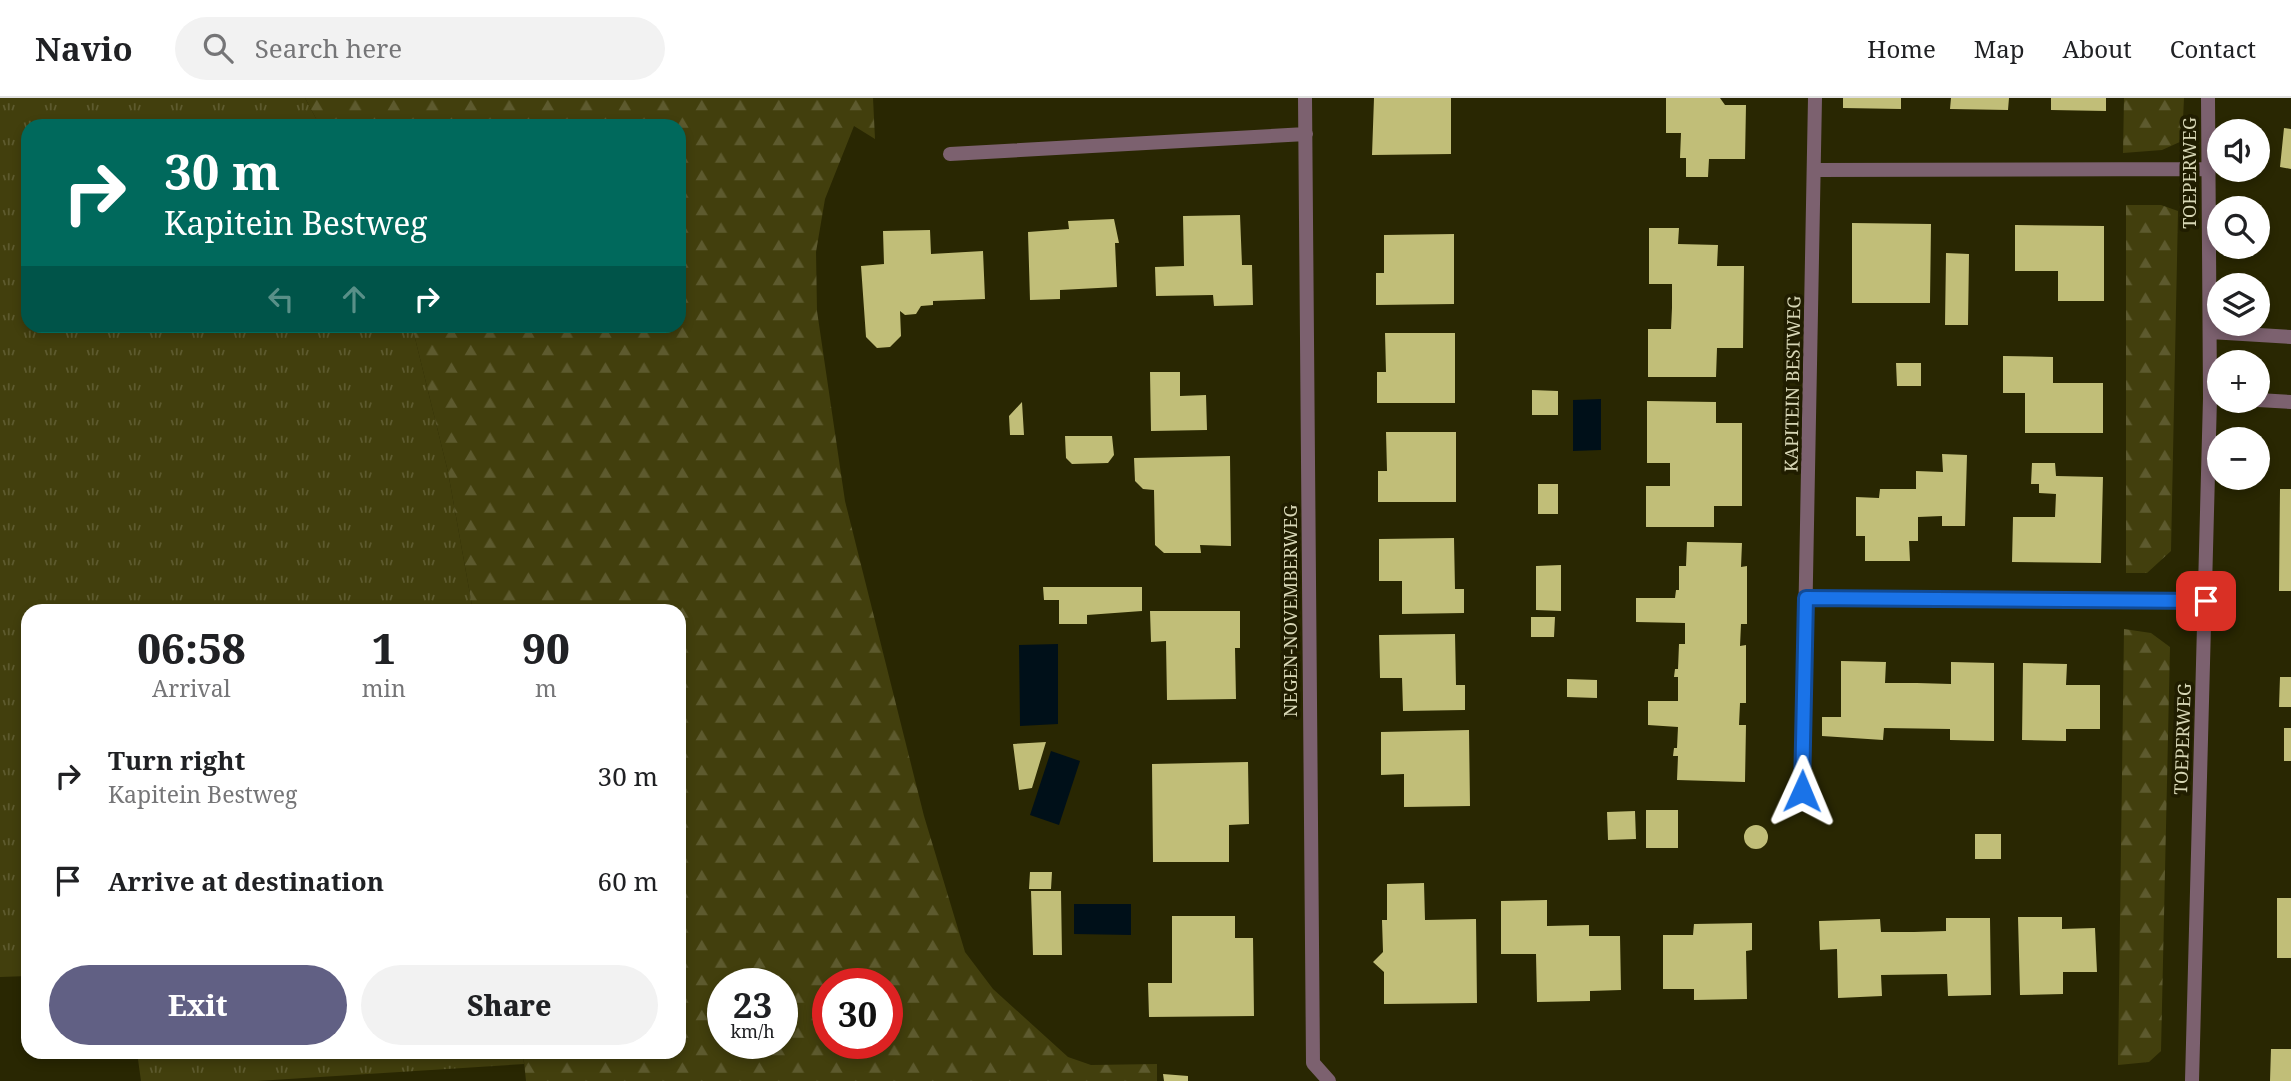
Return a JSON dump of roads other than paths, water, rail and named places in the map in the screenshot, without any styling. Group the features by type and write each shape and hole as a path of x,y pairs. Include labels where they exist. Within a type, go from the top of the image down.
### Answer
{"street":[{"name":"NEGEN-NOVEMBERWEG","path":"1305,98 1313,1063 1329,1081"},
{"name":"KAPITEIN BESTWEG","path":"1802,791 1816,170 1815,98"},
{"name":"TOEPERWEG","path":"2208,98 2208,119"},
{"path":"950,154 1306,134"},
{"path":"1816,170 2207,169"},
{"name":"TOEPERWEG","path":"2207,182 2209,273"},
{"path":"2270,336 2291,337"},
{"path":"2270,401 2291,402"},
{"name":"TOEPERWEG","path":"2192,1081 2214,413"},
{"path":"1806,598 2206,601"}]}
